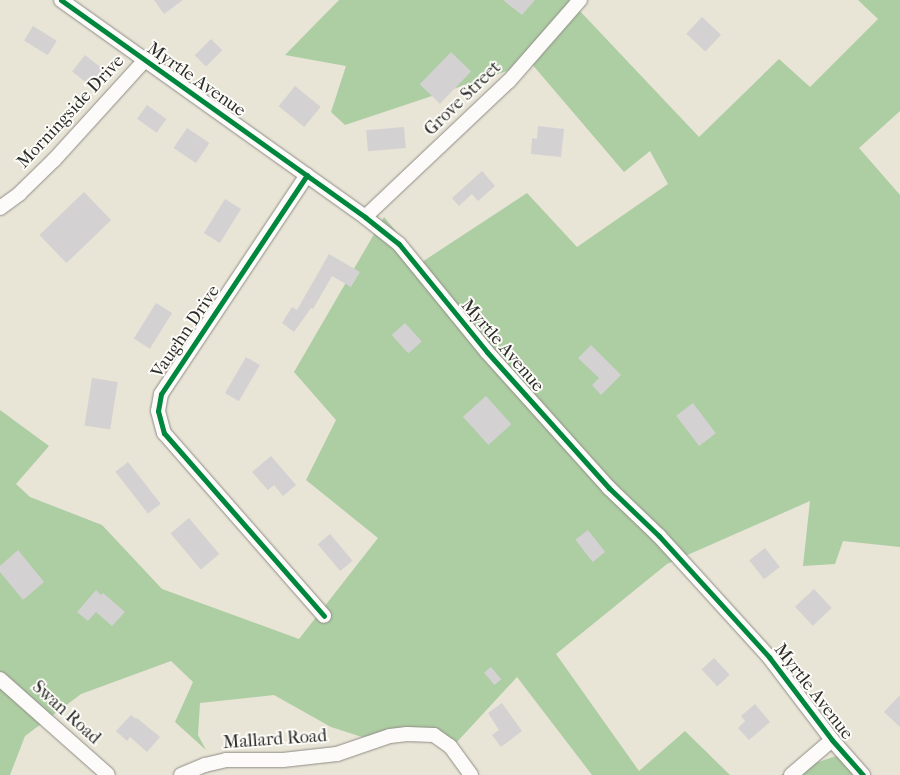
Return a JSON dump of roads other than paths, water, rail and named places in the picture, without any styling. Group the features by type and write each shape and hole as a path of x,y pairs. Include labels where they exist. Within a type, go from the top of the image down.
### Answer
{"street":[{"name":"Myrtle Avenue","path":"61,0 307,175 399,244 487,352 609,488 658,536 769,657 832,740 863,775"},
{"name":"Grove Street","path":"365,217 510,81 580,0"},
{"name":"Morningside Drive","path":"0,208 19,194 54,160 144,60"},
{"name":"Vaughn Drive","path":"307,175 161,394 158,411 164,433 324,616"},
{"name":"Swan Road","path":"0,679 108,775"},
{"name":"Mallard Road","path":"181,775 205,765 226,760 291,760 337,754 406,734 434,735 450,746 471,775"},
{"path":"790,775 832,740"}]}
